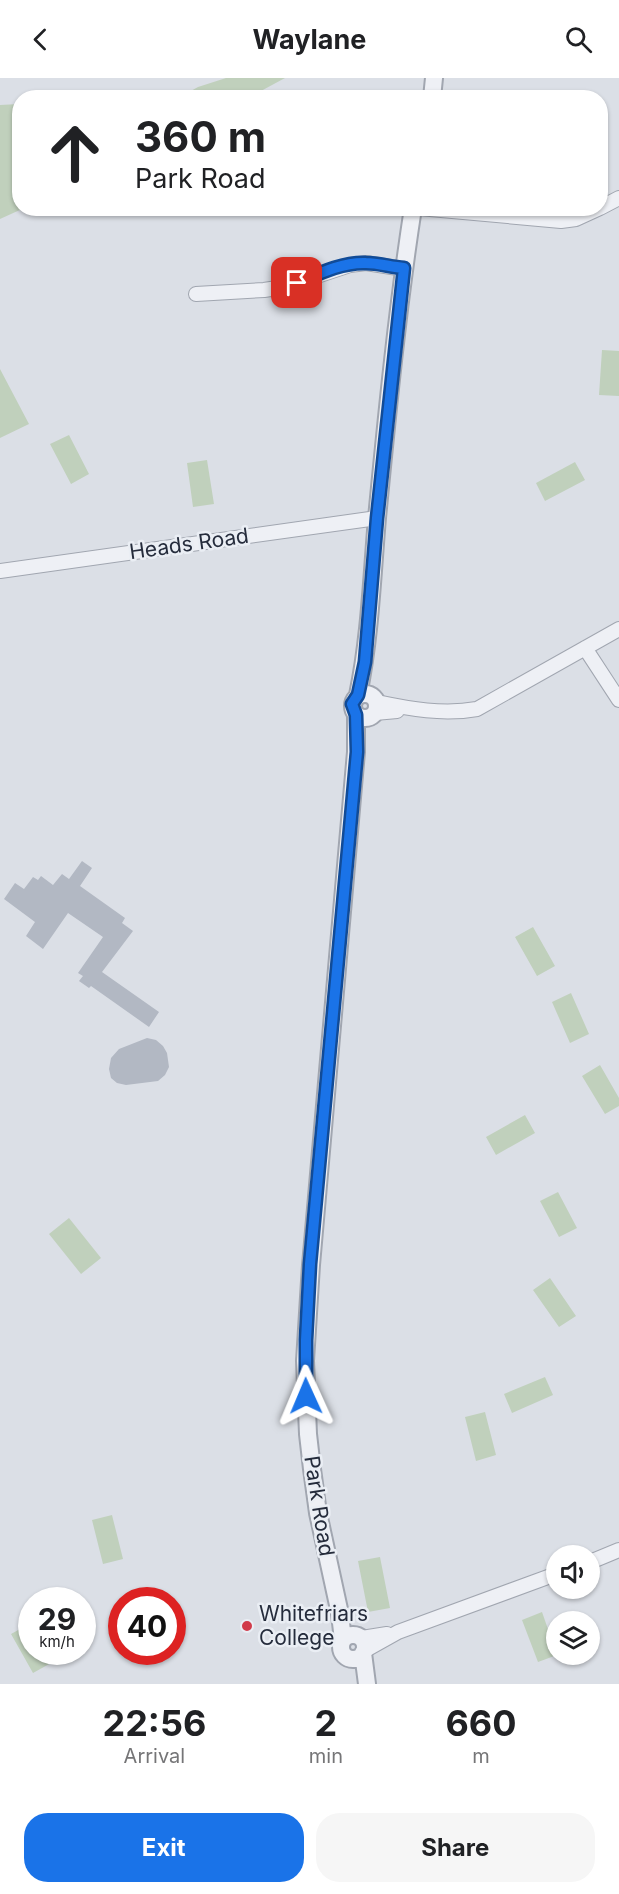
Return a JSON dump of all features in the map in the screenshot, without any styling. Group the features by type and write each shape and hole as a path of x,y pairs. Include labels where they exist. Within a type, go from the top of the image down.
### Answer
{"street":[{"path":"412,216 377,518 365,662 368,706 455,712 477,709 619,629"},
{"path":"506,216 561,221 583,216"},
{"path":"196,294 284,287 350,265 366,263 404,268"},
{"name":"Heads Road","path":"0,571 377,518"},
{"path":"585,648 619,700"},
{"name":"Park Road","path":"367,1684 356,1646 340,1614 327,1560 308,1434 306,1361 310,1264 357,752 368,706"},
{"path":"600,1558 619,1550"},
{"path":"356,1646 546,1578"},
{"name":"Park Road","path":"356,1646 355,1670 358,1684"}],"green space":[{"path":"226,78 285,78 263,90 193,90"},
{"path":"12,104 12,214 0,219 0,105"},
{"path":"602,350 619,351 619,396 599,395"},
{"path":"0,369 29,424 0,438"},
{"path":"69,435 89,474 71,484 50,444"},
{"path":"207,460 214,504 193,507 187,463"},
{"path":"575,462 585,480 545,501 536,483"},
{"path":"533,927 555,966 537,976 515,937"},
{"path":"571,993 589,1034 570,1043 552,1002"},
{"path":"600,1065 619,1098 619,1106 605,1114 582,1076"},
{"path":"525,1115 535,1133 496,1155 486,1137"},
{"path":"558,1192 577,1228 559,1237 540,1201"},
{"path":"69,1218 101,1258 81,1274 49,1234"},
{"path":"550,1278 576,1316 559,1327 533,1290"},
{"path":"545,1377 553,1395 512,1413 504,1394"},
{"path":"485,1412 496,1455 476,1461 465,1417"},
{"path":"112,1515 123,1559 103,1564 92,1520"},
{"path":"380,1557 390,1608 368,1612 358,1561"},
{"path":"542,1612 546,1623 546,1659 538,1662 522,1620"},
{"path":"18,1630 18,1646 11,1634"},
{"path":"28,1665 47,1665 33,1673"}],"building":[{"path":"82,861 92,868 80,886 125,918 122,923 133,931 102,972 159,1012 149,1027 91,986 89,988 79,981 83,976 78,973 103,937 68,913 43,949 26,936 35,922 4,899 15,883 24,889 33,877 38,880 41,876 53,885 62,874 69,879"},
{"path":"147,1038 156,1040 167,1053 169,1067 165,1075 158,1081 126,1085 117,1083 111,1078 109,1069 111,1058 119,1049"}],"place":[{"name":"Whitefriars College","path":"247,1626"}],"route":[{"path":"297,283 350,265 366,263 404,268 377,518 365,662 358,695 352,704 356,715 357,752 310,1264 306,1396"}]}
